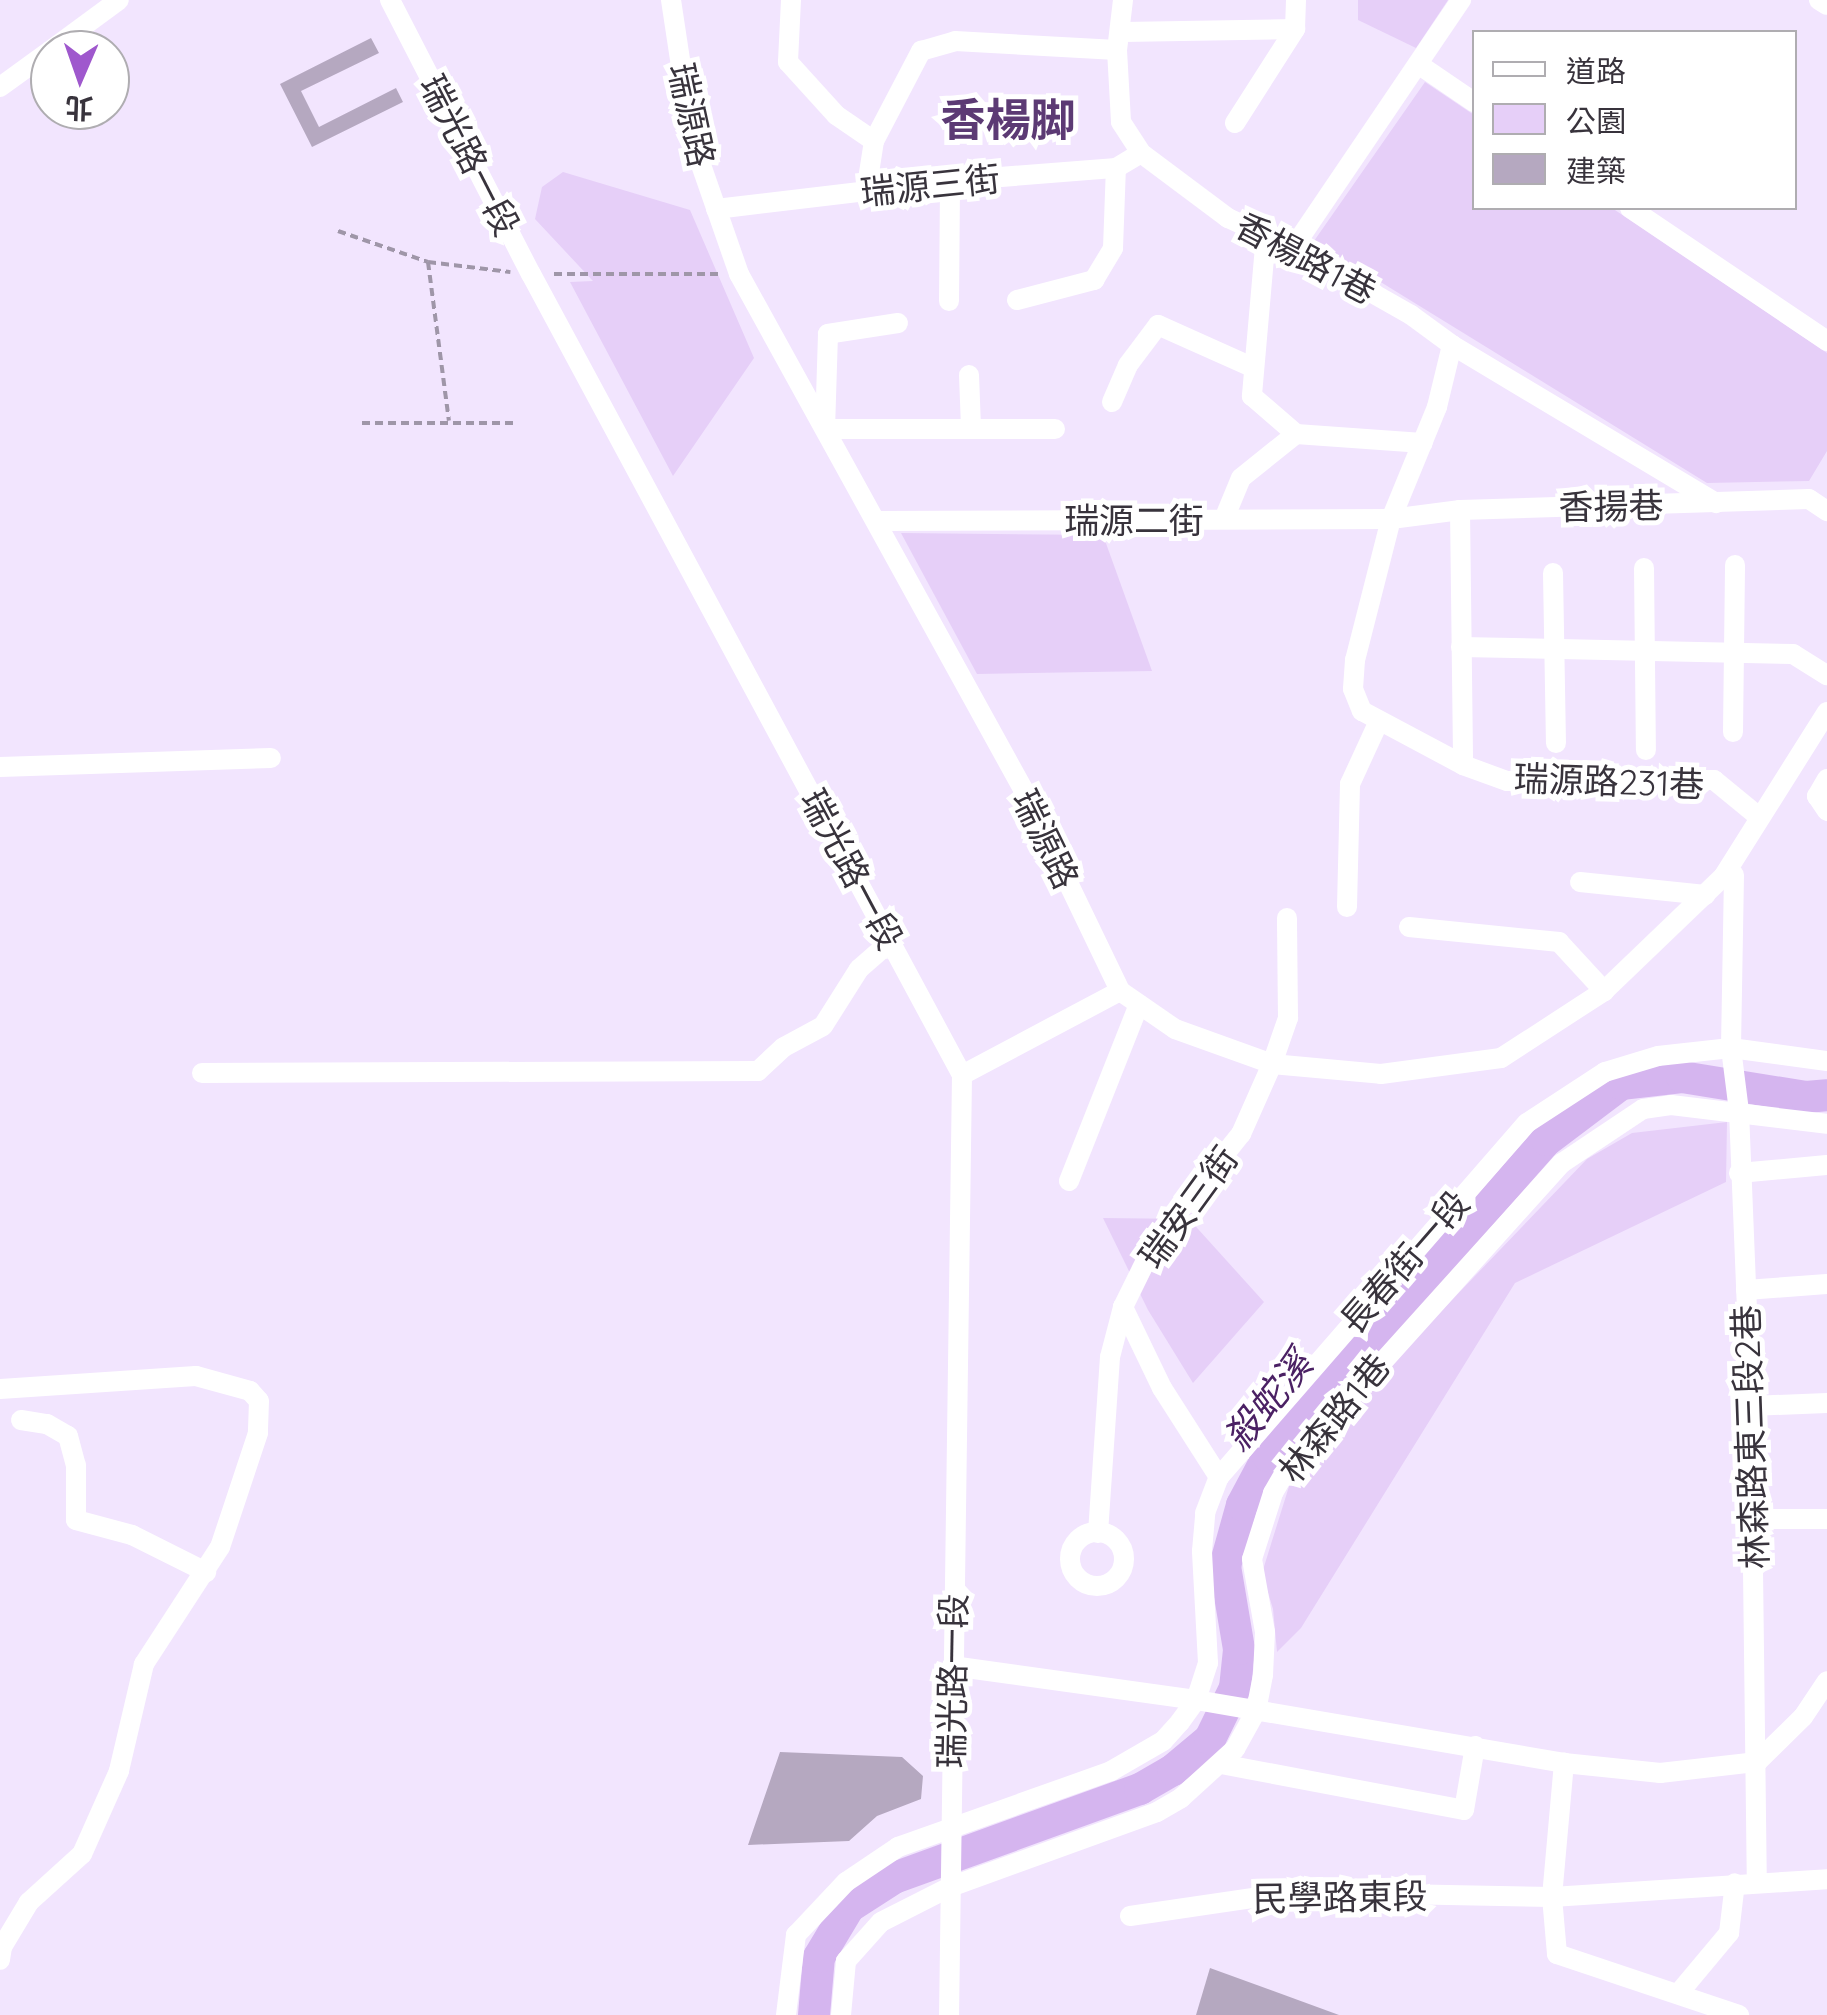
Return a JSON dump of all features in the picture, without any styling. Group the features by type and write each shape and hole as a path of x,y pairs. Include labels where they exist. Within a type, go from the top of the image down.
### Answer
{"street":[{"path":"79,30 120,0"},
{"name":"瑞光路一段","path":"390,0 531,274 962,1076 948,2015"},
{"name":"瑞源路","path":"671,0 692,139 739,274 1023,789 1120,990 1175,1029 1272,1064 1382,1074 1501,1058 1604,990 1722,876 1760,817"},
{"path":"792,0 788,62 836,115 874,142"},
{"name":"香楊路1巷","path":"1124,0 1121,122 1141,153 1228,218 1293,248 1411,315 1452,345 1716,503"},
{"path":"1236,123 1295,29 1296,0"},
{"path":"1293,248 1461,0"},
{"path":"1819,0 1827,5"},
{"path":"866,192 874,142 921,52 955,41 1120,41 1295,29"},
{"path":"1418,64 1472,101"},
{"path":"0,86 30,65"},
{"name":"瑞源三街","path":"716,209 950,181 1116,168 1141,153"},
{"path":"1017,300 1094,280 1113,248 1116,168"},
{"path":"949,301 950,181"},
{"path":"1633,210 1827,342"},
{"path":"1266,236 1252,396 1296,434 1424,443"},
{"path":"898,324 828,334 825,429 1055,428"},
{"path":"1112,402 1128,365 1158,324 1254,368"},
{"path":"1347,907 1350,784 1378,724 1362,711 1353,689 1354,674 1392,519 1424,443 1452,345"},
{"path":"970,376 971,428"},
{"path":"1224,519 1241,478 1296,434"},
{"name":"香揚巷","path":"1392,519 1460,510 1809,498 1827,511"},
{"path":"1460,510 1463,764"},
{"name":"瑞源二街","path":"877,521 1392,519"},
{"path":"1733,732 1734,566"},
{"path":"1644,568 1646,750"},
{"path":"1553,573 1556,743"},
{"path":"1462,647 1793,654 1827,674"},
{"path":"1760,817 1827,712"},
{"name":"瑞源路231巷","path":"1378,724 1507,781 1714,780 1760,817"},
{"path":"0,767 271,758"},
{"path":"1827,779 1817,796 1827,811"},
{"name":"林森路東三段2巷","path":"1734,874 1730,1048 1739,1111 1752,1406 1758,1882"},
{"path":"1580,882 1704,895"},
{"name":"瑞安三街","path":"1098,1533 1107,1388 1123,1306 1165,1226 1241,1134 1272,1064 1288,1018 1287,918"},
{"path":"1409,926 1559,942 1604,990"},
{"path":"202,1072 758,1072 784,1046 822,1026 859,968 890,941"},
{"path":"962,1076 1120,990"},
{"path":"1069,1181 1139,1004"},
{"path":"1730,1048 1827,1061"},
{"name":"長春街一段","path":"786,2015 790,1954 809,1916 874,1862 951,1825 1140,1757 1163,1740 1196,1700 1208,1663 1202,1591 1205,1513 1219,1476 1527,1122 1605,1072 1658,1056 1730,1048"},
{"name":"林森路1巷","path":"841,2015 846,1961 860,1942 892,1916 950,1887 1129,1825 1181,1798 1221,1764 1256,1711 1265,1632 1252,1559 1274,1493 1309,1438 1562,1164 1643,1110 1671,1105 1827,1124"},
{"path":"1739,1173 1827,1166"},
{"path":"1746,1290 1827,1284"},
{"path":"1123,1306 1162,1388 1219,1476"},
{"path":"0,1389 196,1376 250,1391 259,1401 258,1433 220,1547 144,1664 119,1770 82,1854 29,1902 1,1951"},
{"path":"1752,1406 1827,1402"},
{"path":"20,1420 47,1424 68,1436 76,1465 76,1520 132,1535 206,1572"},
{"path":"1753,1519 1827,1519"},
{"path":"952,1666 1196,1700 1564,1763 1660,1773 1757,1762 1803,1716 1827,1681"},
{"path":"1221,1764 1464,1810 1475,1746"},
{"path":"1564,1763 1552,1896 1557,1954 1740,2015"},
{"name":"民學路東段","path":"1130,1916 1292,1892 1552,1896 1827,1878"},
{"path":"1678,1994 1729,1933 1735,1883"}],"path":[{"path":"428,262 449,421"},
{"path":"362,423 513,423"}],"green space":[{"path":"1358,0 1448,0 1416,48 1358,20"},
{"path":"1425,82 1472,114 1472,210 1615,210 1827,353 1827,451 1809,481 1707,483 1314,241"},
{"path":"563,172 690,210 754,358 673,476 570,282 593,281 535,219 542,187"},
{"path":"901,533 1103,535 1152,671 977,674"},
{"path":"1727,1122 1726,1182 1515,1283 1301,1628 1277,1652 1273,1609 1262,1573 1291,1480 1337,1420 1587,1159 1632,1133"},
{"path":"1103,1218 1189,1219 1264,1302 1193,1383 1148,1310"}],"building":[{"path":"371,38 379,53 301,91 319,127 396,88 403,102 312,147 280,84"},
{"path":"780,1752 902,1757 923,1776 921,1799 877,1816 849,1841 748,1845"},
{"path":"1210,1968 1339,2015 1196,2015"}],"waterway":[{"name":"殺蛇溪","path":"814,2015 819,1957 849,1907 894,1878 1140,1789 1173,1770 1210,1739 1235,1688 1239,1649 1225,1566 1242,1505 1268,1456 1547,1140 1621,1084 1682,1077 1806,1097 1827,1095"}],"district":[{"name":"香楊脚","path":"1008,120"}]}
